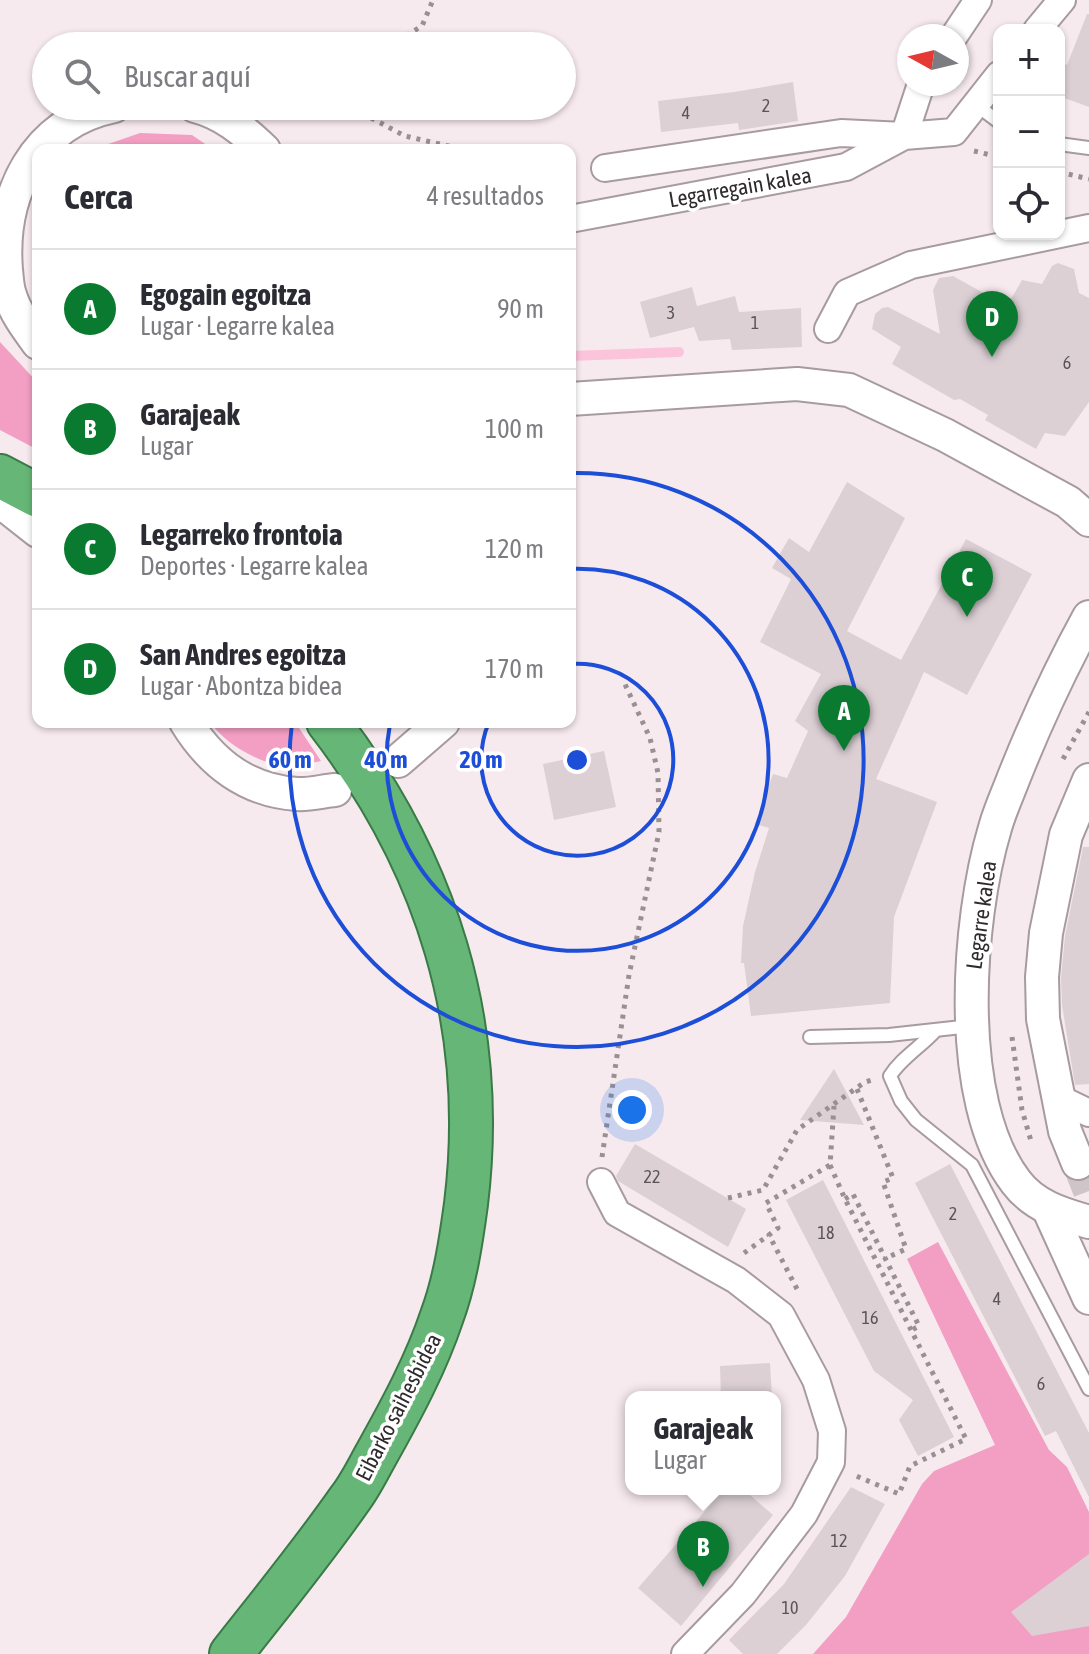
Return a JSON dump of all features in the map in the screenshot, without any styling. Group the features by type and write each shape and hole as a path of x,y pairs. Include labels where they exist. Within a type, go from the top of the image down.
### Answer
{"highway":[{"path":"0,476 32,493"},
{"name":"Eibarko saihesbidea","path":"231,1654 351,1497 416,1378 443,1316 461,1241 470,1173 469,1063 462,1006 449,951 428,891 397,826 332,728"}],"street":[{"path":"962,24 978,0"},
{"path":"1042,24 1062,0"},
{"name":"Legarregain kalea","path":"576,218 846,167 904,136 954,132 993,82"},
{"path":"605,168 841,133 904,136 917,96"},
{"path":"43,144 64,125 75,120"},
{"path":"228,120 257,144"},
{"path":"32,158 15,185 4,217 4,257 9,294 32,335"},
{"path":"828,329 847,293 911,265 1089,228"},
{"path":"576,399 797,384 849,390 945,435 1068,502 1086,516"},
{"path":"0,501 32,526"},
{"name":"Legarre kalea","path":"1049,1210 1017,1184 997,1152 983,1104 971,1026 979,898 995,827 1025,749 1089,617"},
{"path":"190,728 221,766 257,787 299,795 335,790"},
{"path":"398,761 436,728"},
{"path":"1078,1163 1065,1131 1043,1019 1043,962 1066,835 1089,780"},
{"path":"1060,1099 1089,1113"},
{"path":"601,1182 617,1213 736,1280 781,1315 816,1380 832,1431 831,1462 804,1514 743,1594 685,1654"},
{"path":"1049,1210 1089,1222"},
{"path":"1049,1210 1089,1303"}],"lane":[{"path":"975,104 993,118"},
{"path":"1065,145 1089,148"},
{"path":"810,1037 889,1035 971,1026"},
{"path":"936,1030 890,1076 901,1101 916,1120 972,1165 1089,1389"}],"path":[{"path":"412,32 422,26 433,0"},
{"path":"375,120 405,136 440,144"},
{"path":"1065,173 1089,179"},
{"path":"601,1182 604,1138 629,975 659,832 658,773 650,738 623,680"},
{"path":"728,1198 763,1190 797,1130 865,1082"},
{"path":"857,1088 893,1178 883,1182 906,1249 884,1259"},
{"path":"834,1106 830,1165 966,1439 910,1466 899,1494 847,1471"},
{"path":"742,1254 778,1228 766,1203 830,1165"},
{"path":"845,1199 853,1194 919,1326 910,1331"},
{"path":"769,1235 799,1294 794,1299"}],"shaded area":[{"path":"140,133 192,135 205,144 108,144"},
{"path":"0,342 32,377 32,447 0,430"},
{"path":"215,728 299,728 321,761 288,766 267,762 234,745"},
{"path":"938,1242 1049,1450 1067,1467 1089,1512 1089,1654 813,1654 846,1617 922,1484 934,1471 995,1445 907,1259"}],"building":[{"path":"1089,14 1089,107 1065,98 1067,65"},
{"path":"793,82 798,121 739,130 738,123 661,132 658,101"},
{"path":"1058,263 1074,269 1079,293 1089,298 1089,402 1065,436 1045,433 1036,449 985,420 988,415 960,399 954,400 892,364 901,347 872,329 875,314 888,307 940,334 933,290 939,278 953,276 1007,306 1022,280 1042,284 1052,266"},
{"path":"692,287 697,306 735,296 739,312 801,308 802,347 732,350 730,339 699,341 694,327 650,338 640,302"},
{"path":"847,482 905,518 847,631 901,660 966,539 1032,574 967,695 924,672 876,779 937,802 894,917 890,1003 751,1016 744,963 741,963 743,926 769,828 755,824 773,774 787,778 808,731 795,721 821,674 760,642 791,579 772,568 789,538 809,552"},
{"path":"604,751 616,807 554,820 543,764"},
{"path":"1083,847 1089,847 1089,1084 1075,1085 1062,1005 1061,978 1065,936"},
{"path":"834,1069 848,1095 864,1125 800,1120"},
{"path":"635,1144 746,1209 728,1247 618,1181 616,1176"},
{"path":"950,1164 1089,1433 1089,1497 1056,1431 1045,1436 915,1183"},
{"path":"823,1180 954,1437 918,1456 899,1420 913,1400 874,1371 786,1200"},
{"path":"770,1363 772,1391 721,1391 720,1366"},
{"path":"851,1487 885,1504 845,1576 806,1625 777,1654 743,1654 729,1640 784,1584"},
{"path":"719,1495 750,1495 773,1515 681,1626 638,1588"},
{"path":"1089,1554 1089,1626 1032,1636 1011,1612"}],"waterway":[{"path":"576,356 679,352"}],"tunnel":[{"path":"1078,1163 1089,1191"}],"place":[{"name":"San Andres egoitza","path":"992,357"},
{"name":"Legarreko frontoia","path":"967,617"},
{"name":"Egogain egoitza","path":"844,751"},
{"name":"Garajeak","path":"703,1587"}]}
